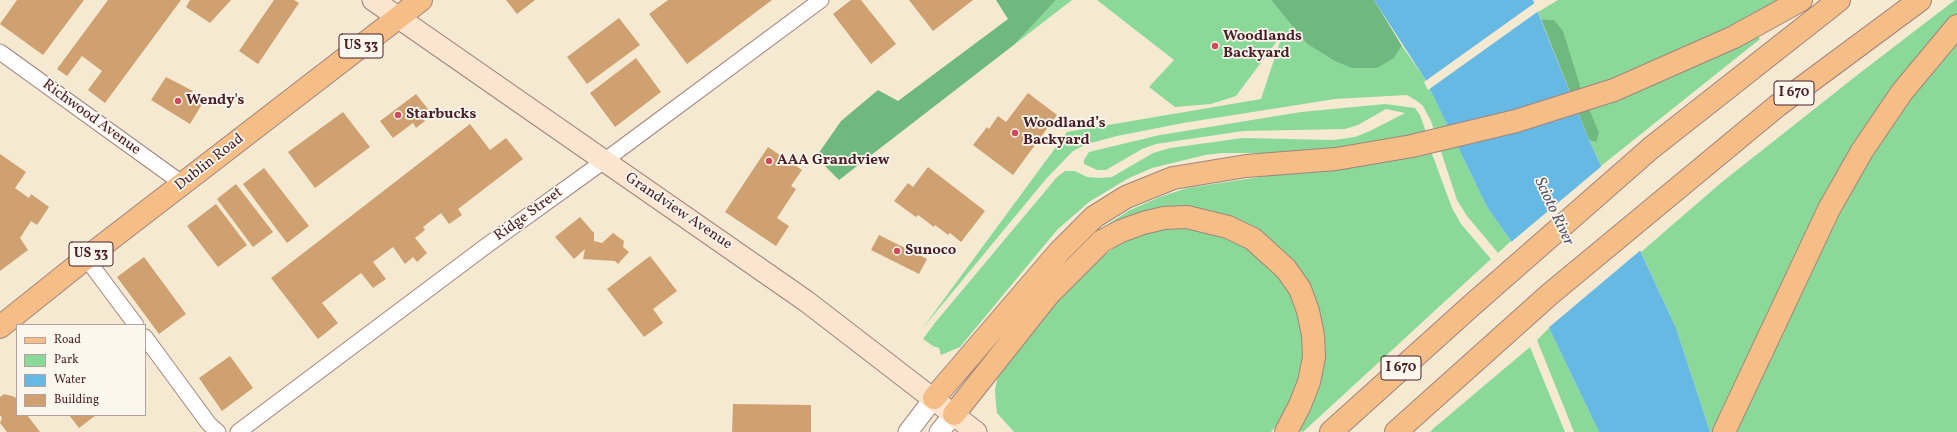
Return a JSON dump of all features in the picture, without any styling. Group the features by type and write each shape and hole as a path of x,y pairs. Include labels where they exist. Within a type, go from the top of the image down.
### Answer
{"main road":[{"name":"Grandview Avenue","path":"373,0 806,301 934,398 976,432"},
{"name":"Dublin Road","path":"0,326 421,0"},
{"path":"934,398 1059,252 1094,217 1126,198 1173,178 1246,166 1336,159 1412,146 1516,121 1614,90 1734,37 1801,0"},
{"name":"I 670","path":"1331,432 1472,304 1651,148 1839,0"},
{"name":"I 670","path":"1396,432 1492,348 1550,294 1777,106 1920,0"},
{"path":"1724,432 1829,209 1862,151 1902,92 1957,26"},
{"path":"954,414 1049,294 1102,241 1143,222 1164,218 1187,217 1228,227 1253,239 1286,269 1300,289 1308,311 1313,335 1314,357 1309,382 1300,405 1286,432"}],"street":[{"name":"Ridge Street","path":"238,432 486,246 604,161 821,0"},
{"name":"Richwood Avenue","path":"0,52 183,184"},
{"path":"86,258 135,324"},
{"path":"146,338 209,424 218,432"},
{"path":"908,432 934,398"},
{"path":"940,432 954,414"}],"green space":[{"path":"996,0 1056,0 1015,44 839,180 816,157 841,121 878,90 898,101 1008,19"},
{"path":"1056,0 1072,0 1015,44 1053,3"},
{"path":"1097,0 1271,0 1306,43 1394,58 1402,46 1425,79 1487,207 1511,241 1498,253 1467,216 1457,200 1431,121 1423,106 1417,101 1407,95 1335,99 1183,123 1117,136 1087,144 1073,151 1046,179 922,329 1067,132 1261,99 1283,33 1236,96 1211,104 1175,107 1149,87 1174,60"},
{"path":"1271,0 1374,0 1402,46 1394,58 1377,68 1352,68 1335,61 1306,43"},
{"path":"1558,0 1781,0 1761,12 1666,59 1608,80 1615,99 1757,34 1760,39 1601,166 1589,140 1596,142 1581,89 1554,20 1541,19 1538,12"},
{"path":"1955,0 1957,0 1957,16 1923,54 1873,121 1834,183 1732,393 1741,419 1807,274 1857,176 1905,103 1957,41 1957,432 1710,432 1676,328 1641,252 1722,182"},
{"path":"1541,19 1554,20 1563,31 1581,89 1599,133 1596,142 1589,140"},
{"path":"1385,104 1415,108 1420,115 1426,132 1349,147 1273,153 1222,153 1205,155 1152,168 1127,179 1089,202 1057,230 960,347 941,355 939,348 923,339 1057,177 1065,171 1075,171 1087,177 1112,177 1153,153 1170,148 1243,138 1334,140 1355,137 1405,113 1386,109 1358,125 1345,129 1243,131 1156,144 1142,149 1106,170 1097,170 1084,164 1084,160 1089,152 1160,135 1301,112"},
{"path":"1431,151 1452,208 1461,224 1491,259 1303,432 1296,430 1317,316 1236,221 1101,236 1097,231 1130,210 1160,197 1187,188"},
{"path":"1169,228 1195,228 1215,232 1248,247 1269,264 1285,285 1295,302 1305,342 1302,365 1297,387 1279,422 1271,432 1014,432 997,413 995,390 997,380 1004,367 1066,291 1091,265 1126,239 1151,231"},
{"path":"1549,328 1599,432 1574,432 1537,340"},
{"path":"1530,347 1565,432 1430,432 1434,428"}],"water":[{"name":"Scioto River","path":"1374,0 1533,0 1589,140 1676,328 1710,432 1599,432 1549,328 1511,241 1487,207 1425,79"}],"pier":[{"path":"1536,2 1540,10 1428,90 1424,82"},
{"path":"1603,165 1642,249 1547,329 1510,243"}],"building":[{"path":"17,0 84,0 43,55 0,24"},
{"path":"108,0 181,0 105,103 88,90 102,71 82,56 67,76 57,69"},
{"path":"190,0 231,0 210,23 186,7"},
{"path":"274,0 294,0 299,3 258,64 239,51"},
{"path":"506,0 535,0 517,14"},
{"path":"668,0 772,0 687,64 649,14"},
{"path":"851,0 861,0 896,44 871,64 833,14"},
{"path":"909,0 973,0 933,31"},
{"path":"619,18 640,45 587,84 567,57"},
{"path":"636,58 661,92 615,127 590,93"},
{"path":"166,77 193,91 191,93 204,101 190,124 151,100"},
{"path":"1028,93 1057,115 1013,175 973,145 987,127 989,129 998,116 1006,122"},
{"path":"416,94 428,109 421,115 425,121 416,128 413,123 393,138 380,121"},
{"path":"343,112 370,147 315,188 288,152"},
{"path":"470,124 490,150 506,138 523,159 458,209 462,215 449,224 441,213 423,227 425,230 415,238 427,253 417,262 413,257 405,264 393,247 373,262 386,279 373,288 361,273 322,303 338,323 318,339 271,278"},
{"path":"768,147 802,170 791,186 796,189 777,218 789,226 776,246 725,212"},
{"path":"0,154 26,172 15,188 29,198 31,194 49,207 37,225 31,221 20,238 28,250 0,271"},
{"path":"928,167 985,211 961,242 950,233 948,235 918,215 916,217 894,201 908,183 913,187"},
{"path":"264,168 309,226 287,243 243,184"},
{"path":"236,184 273,232 253,247 217,199"},
{"path":"216,204 247,245 218,267 187,226"},
{"path":"580,217 594,233 594,241 602,243 613,233 624,241 623,247 629,252 618,264 615,261 583,259 585,249 574,259 555,237"},
{"path":"879,235 927,259 919,274 871,250"},
{"path":"650,256 677,291 653,309 663,323 644,337 607,289"},
{"path":"144,257 186,314 159,334 117,277"},
{"path":"230,356 253,388 222,411 199,378"},
{"path":"4,394 15,397 16,416 28,416 40,432 7,432 0,423 2,418 0,415 0,397"},
{"path":"733,404 811,405 811,432 732,432"},
{"path":"70,416 95,416 79,428"}],"place":[{"name":"Woodlands Backyard","path":"1215,46"},
{"name":"Wendy's","path":"178,101"},
{"name":"Starbucks","path":"398,115"},
{"name":"Woodland’s Backyard","path":"1015,133"},
{"name":"AAA Grandview","path":"769,161"},
{"name":"Sunoco","path":"897,251"}]}
